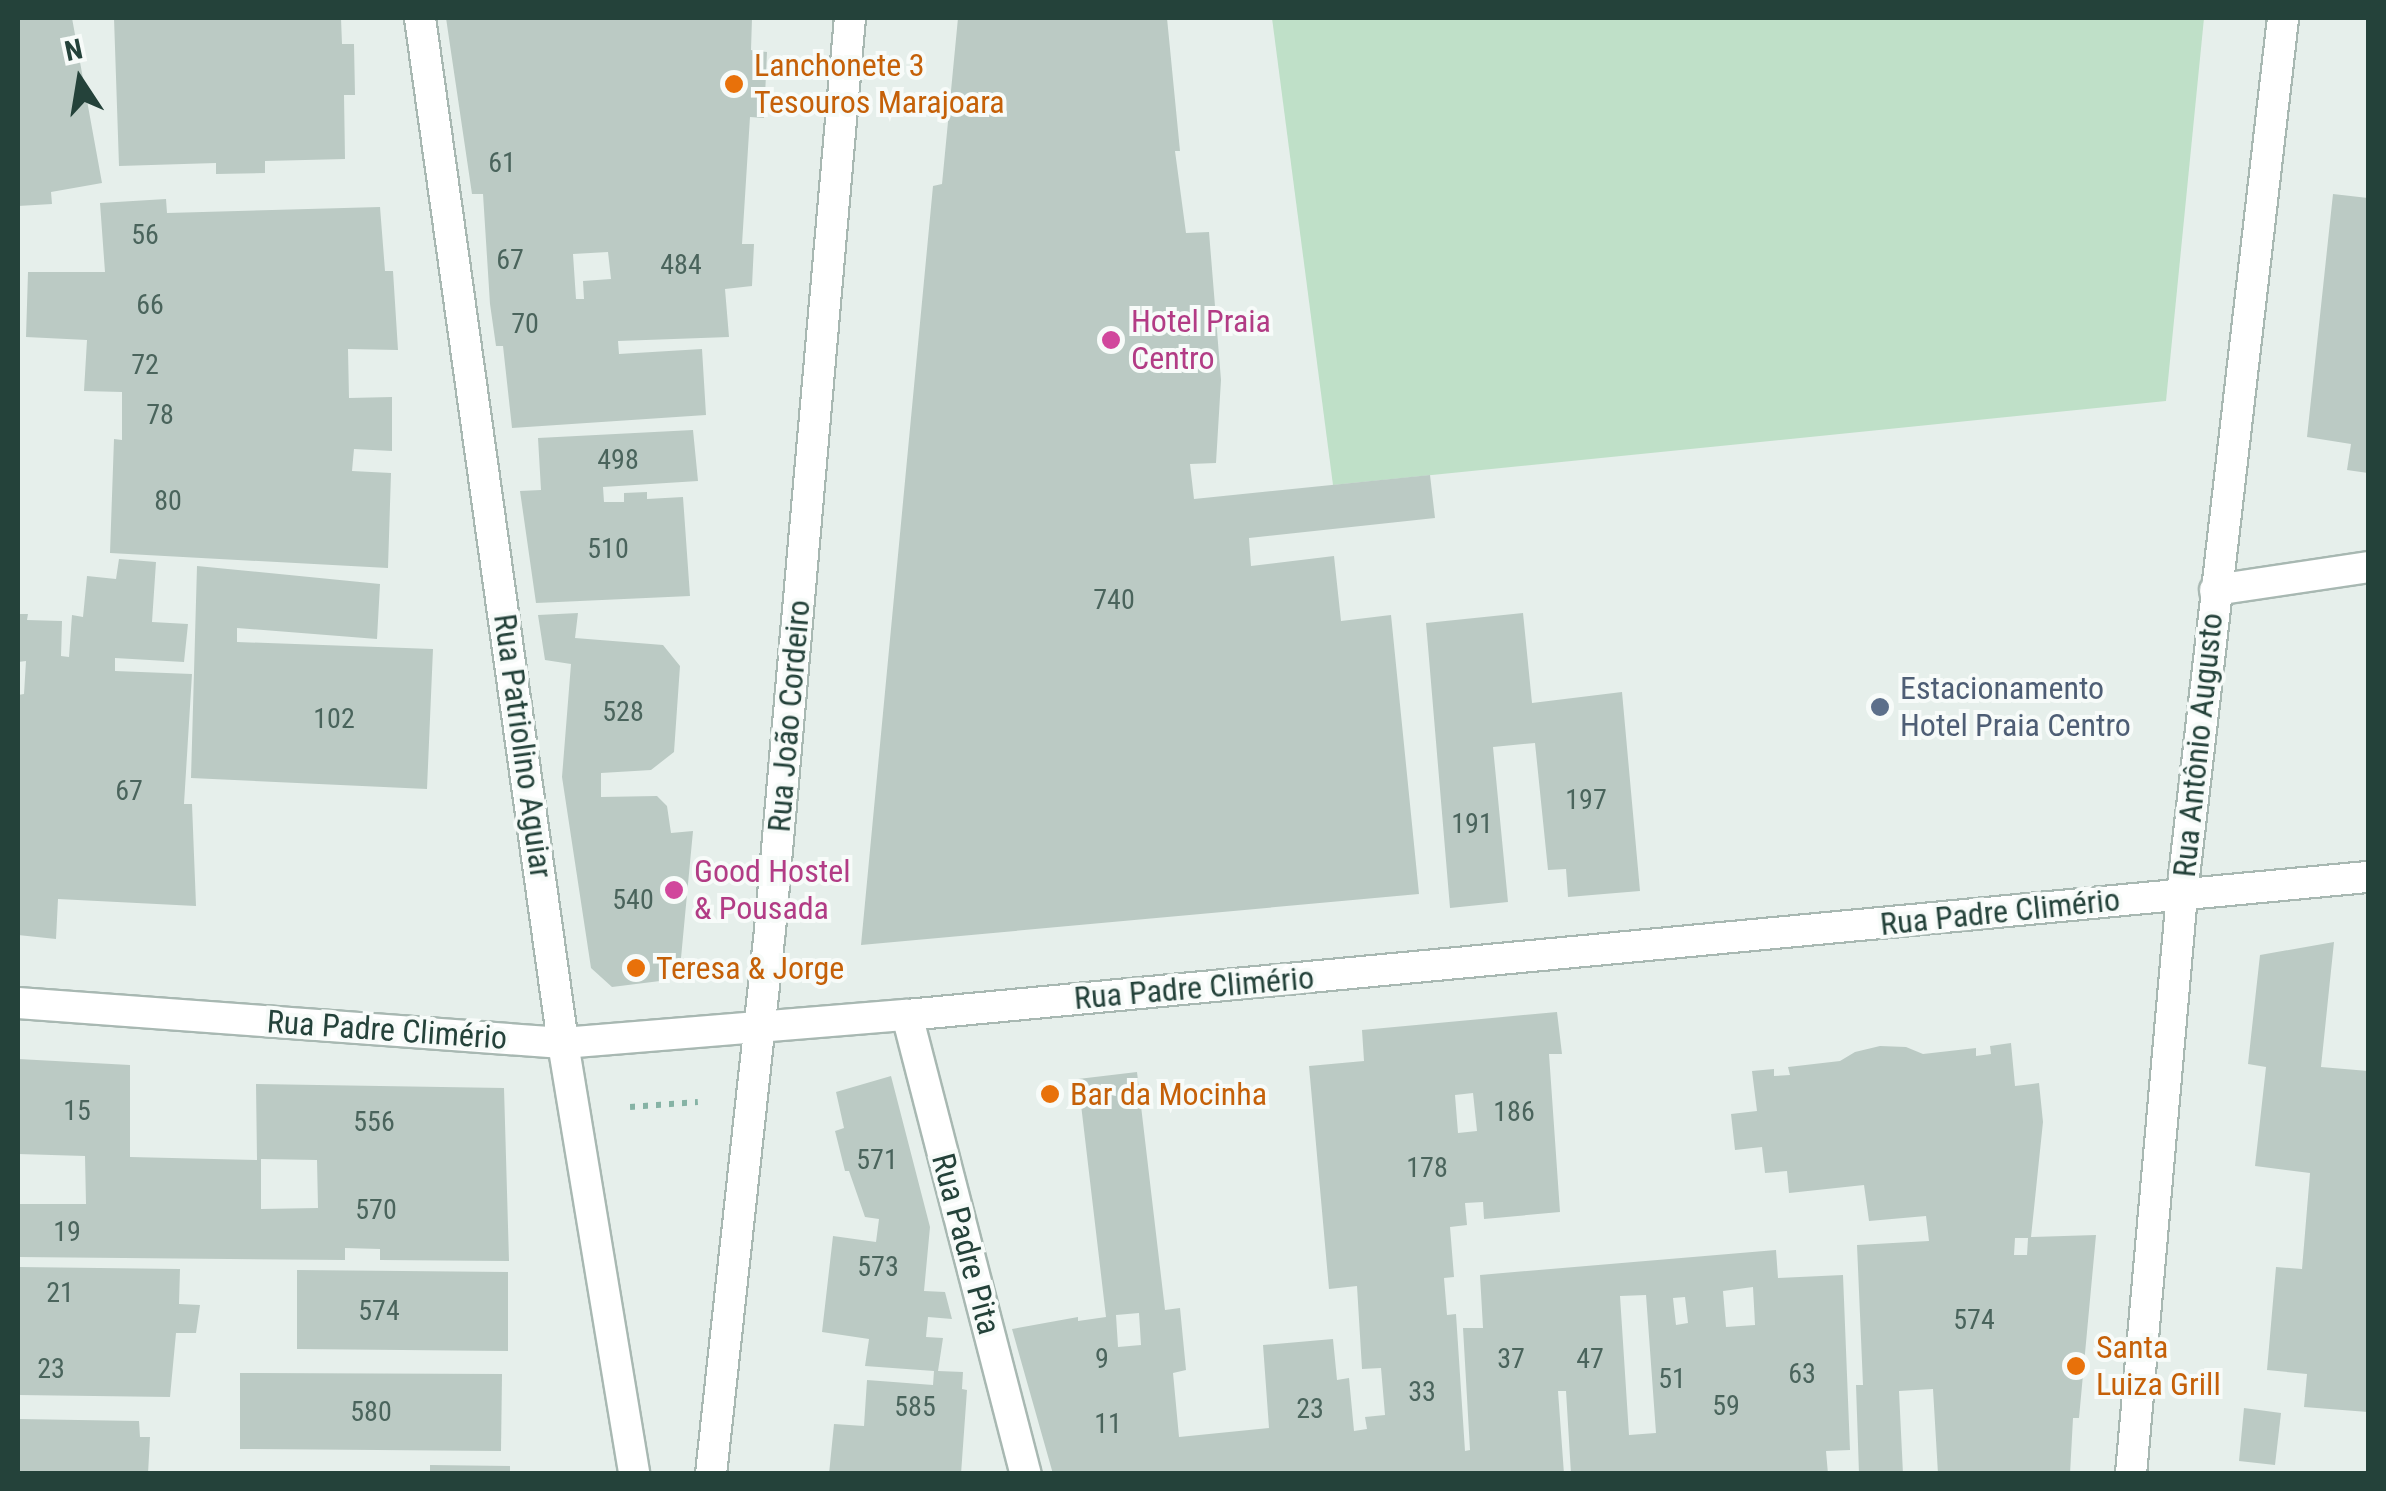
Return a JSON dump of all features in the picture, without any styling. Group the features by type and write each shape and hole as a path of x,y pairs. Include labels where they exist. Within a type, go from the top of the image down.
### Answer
{"street":[{"name":"Rua Patriolino Aguiar","path":"420,18 564,1043 634,1474"},
{"name":"Rua João Cordeiro","path":"711,1474 761,1027 850,18"},
{"name":"Rua Antônio Augusto","path":"2130,1474 2182,894 2283,18"},
{"path":"2215,590 2368,567"},
{"name":"Rua Padre Climério","path":"18,1002 564,1043 907,1016 2368,877"},
{"name":"Rua Padre Pita","path":"907,1016 1026,1474"}],"path":[{"path":"625,1108 714,1101"}],"green space":[{"path":"1272,18 2204,18 2166,401 1333,485"}],"building":[{"path":"18,18 72,18 102,183 51,192 52,204 18,206"},
{"path":"114,18 341,18 342,44 354,44 355,95 344,95 345,159 265,161 265,173 216,174 216,163 119,166"},
{"path":"446,18 752,18 751,50 767,52 764,118 750,117 742,244 754,244 752,286 725,289 729,337 618,341 619,354 702,349 706,415 512,428 503,346 496,346 490,304 483,194 472,194","holes":["608,252 611,279 583,281 584,299 576,299 573,254"]},
{"path":"958,18 1167,18 1180,151 1175,151 1186,233 1209,232 1221,380 1216,463 1190,464 1194,499 1430,475 1435,518 1249,538 1251,566 1334,556 1341,621 1391,615 1419,894 861,945 933,186 942,184"},
{"path":"2333,194 2368,198 2368,473 2347,470 2351,444 2307,437"},
{"path":"166,199 167,213 380,207 385,271 393,271 398,350 348,349 349,398 392,397 392,451 354,449 352,471 391,473 388,568 110,553 114,439 122,440 122,392 84,391 87,340 26,337 28,272 105,272 100,203"},
{"path":"693,430 698,481 603,487 604,502 624,502 624,493 647,492 647,499 683,497 690,596 536,603 520,491 541,490 538,438"},
{"path":"119,559 156,562 152,622 188,624 184,662 115,658 115,671 192,674 184,804 192,804 196,906 58,899 56,939 18,935 18,695 24,694 26,661 18,662 18,614 28,614 27,620 62,621 61,656 69,657 72,615 83,617 87,576 116,579"},
{"path":"197,566 380,584 377,639 237,628 237,642 433,649 427,789 191,778"},
{"path":"578,613 575,638 663,645 680,666 674,752 651,770 601,773 601,797 657,796 667,806 671,833 693,831 681,958 660,981 612,987 591,968 562,777 571,664 545,660 538,615"},
{"path":"1523,613 1532,703 1622,692 1640,891 1568,897 1566,869 1548,870 1535,743 1493,747 1508,902 1450,908 1426,623"},
{"path":"2334,942 2321,1067 2368,1071 2368,1412 2304,1407 2307,1374 2267,1370 2276,1267 2302,1269 2310,1173 2255,1166 2266,1067 2248,1064 2260,955"},
{"path":"1557,1012 1562,1054 1549,1054 1560,1212 1484,1219 1483,1202 1465,1203 1467,1225 1450,1227 1454,1277 1444,1278 1447,1315 1456,1314 1465,1451 1470,1450 1463,1328 1483,1328 1480,1275 1776,1250 1778,1278 1843,1275 1850,1450 1826,1451 1828,1474 1571,1474 1566,1391 1558,1391 1564,1474 1053,1474 1012,1329 1078,1317 1078,1321 1106,1317 1078,1079 1137,1072 1165,1310 1180,1308 1186,1370 1173,1373 1179,1437 1269,1428 1263,1345 1333,1339 1337,1380 1349,1378 1354,1431 1367,1429 1365,1417 1385,1415 1381,1368 1362,1369 1357,1286 1329,1289 1309,1066 1364,1061 1362,1030","holes":["1473,1093 1477,1131 1458,1133 1455,1095","1753,1287 1755,1325 1726,1327 1723,1291","1646,1295 1656,1433 1629,1435 1620,1296","1685,1297 1688,1323 1676,1325 1673,1298","1139,1313 1141,1345 1118,1347 1116,1315"]},
{"path":"2011,1043 2015,1086 2039,1083 2043,1122 2031,1237 2096,1235 2079,1418 2073,1418 2070,1474 1938,1474 1933,1389 1899,1391 1903,1474 1859,1474 1856,1385 1863,1385 1857,1245 1929,1241 1926,1216 1869,1221 1864,1185 1789,1193 1787,1171 1765,1173 1762,1147 1735,1150 1731,1114 1757,1111 1752,1071 1774,1069 1774,1076 1790,1075 1788,1067 1840,1061 1855,1052 1880,1046 1906,1047 1923,1054 1976,1048 1976,1056 1991,1054 1990,1046","holes":["2015,1238 2028,1238 2027,1255 2014,1255"]},
{"path":"18,1059 130,1065 130,1157 257,1160 256,1084 504,1088 509,1261 380,1260 380,1249 345,1248 345,1260 18,1257 18,1204 86,1204 85,1156 18,1154","holes":["261,1159 317,1160 318,1208 261,1209"]},
{"path":"891,1076 930,1227 924,1291 945,1292 952,1319 928,1317 926,1337 943,1338 938,1371 963,1372 962,1389 967,1390 961,1474 829,1474 834,1424 864,1426 867,1380 933,1385 934,1371 865,1366 869,1339 822,1332 833,1236 876,1242 879,1219 865,1217 849,1171 845,1171 835,1131 844,1128 836,1092"},
{"path":"18,1267 180,1269 179,1304 200,1305 196,1333 176,1333 170,1397 18,1395"},
{"path":"297,1270 508,1272 508,1351 297,1349"},
{"path":"240,1373 502,1374 501,1451 240,1449"},
{"path":"2244,1408 2281,1413 2275,1465 2239,1461"},
{"path":"18,1419 139,1421 140,1437 150,1437 148,1474 18,1474"},
{"path":"430,1465 510,1466 510,1474 430,1474"}],"place":[{"name":"Lanchonete 3 Tesouros Marajoara","path":"734,84"},
{"name":"Hotel Praia Centro","path":"1111,340"},
{"name":"Estacionamento Hotel Praia Centro","path":"1880,707"},
{"name":"Good Hostel & Pousada","path":"674,890"},
{"name":"Teresa & Jorge","path":"636,968"},
{"name":"Bar da Mocinha","path":"1050,1094"},
{"name":"Santa Luiza Grill","path":"2076,1366"}]}
